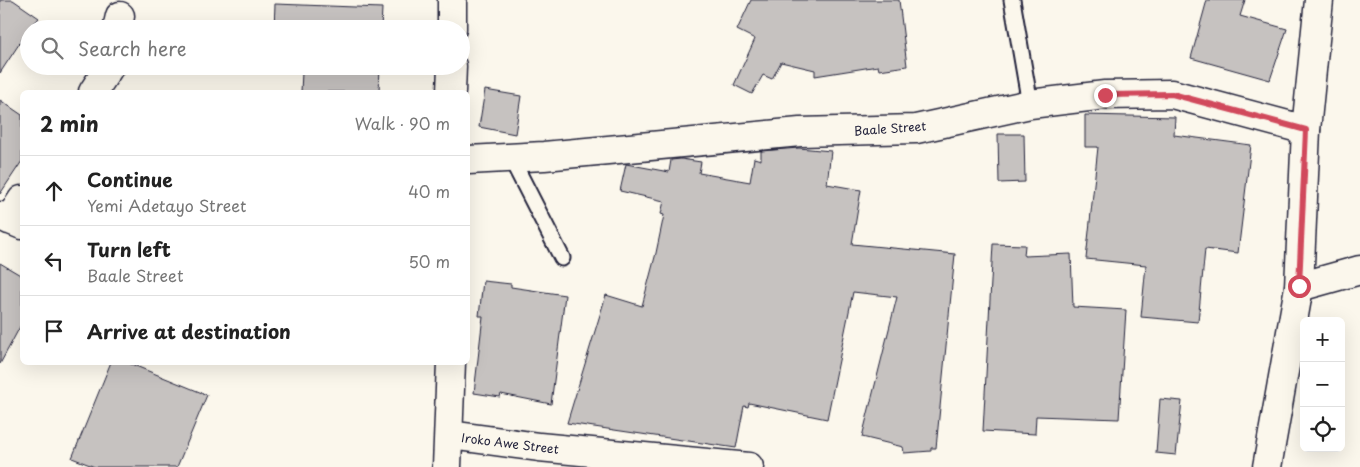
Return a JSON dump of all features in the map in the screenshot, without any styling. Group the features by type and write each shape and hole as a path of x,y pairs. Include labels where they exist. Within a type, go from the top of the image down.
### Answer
{"street":[{"path":"452,0 452,20"},
{"path":"1267,467 1299,286 1306,130 1319,0"},
{"path":"93,90 104,75"},
{"path":"452,75 452,90"},
{"name":"Baale Street","path":"470,160 800,132 916,129 1030,104 1105,95 1172,94 1306,130"},
{"path":"1299,286 1360,270"},
{"path":"447,467 452,365"},
{"name":"Iroko Awe Street","path":"450,435 539,447 750,467"}],"lane":[{"path":"1012,0 1030,104"},
{"path":"510,158 562,258"}],"building":[{"path":"0,0 13,0 39,18 37,20 20,20 20,43 0,73"},
{"path":"751,0 899,0 907,66 879,70 878,66 815,76 815,70 781,62 772,79 763,75 752,94 734,85 755,39 737,30"},
{"path":"1207,0 1245,0 1240,16 1287,29 1270,80 1191,58"},
{"path":"275,4 382,8 381,20 274,20"},
{"path":"302,75 380,75 379,90 301,90"},
{"path":"485,90 521,96 515,134 479,127"},
{"path":"0,100 20,114 20,164 0,194"},
{"path":"1085,115 1175,117 1174,135 1251,145 1238,253 1205,249 1198,322 1141,317 1146,265 1086,259 1098,147 1085,147"},
{"path":"998,134 1024,134 1025,182 999,183"},
{"path":"799,148 831,151 827,184 861,190 852,244 955,254 936,448 931,448 931,451 904,453 903,447 862,437 897,297 853,292 827,419 749,403 748,407 744,406 736,448 567,423 606,295 642,306 656,253 664,215 661,214 664,201 620,191 626,164 669,172 671,160 681,159 701,162 699,173 750,182 754,158 761,160 761,151"},
{"path":"993,244 1025,245 1024,256 1071,254 1073,307 1126,310 1119,419 1036,416 1035,434 983,431"},
{"path":"0,263 20,275 20,327 0,364"},
{"path":"483,281 511,284 511,287 565,295 551,404 501,394 500,397 474,393 483,316 479,316"},
{"path":"110,365 133,365 207,395 177,467 95,467 72,458"},
{"path":"1160,399 1182,401 1176,455 1156,453"}],"route":[{"path":"1105,95 1172,94 1306,130 1299,286"}]}
